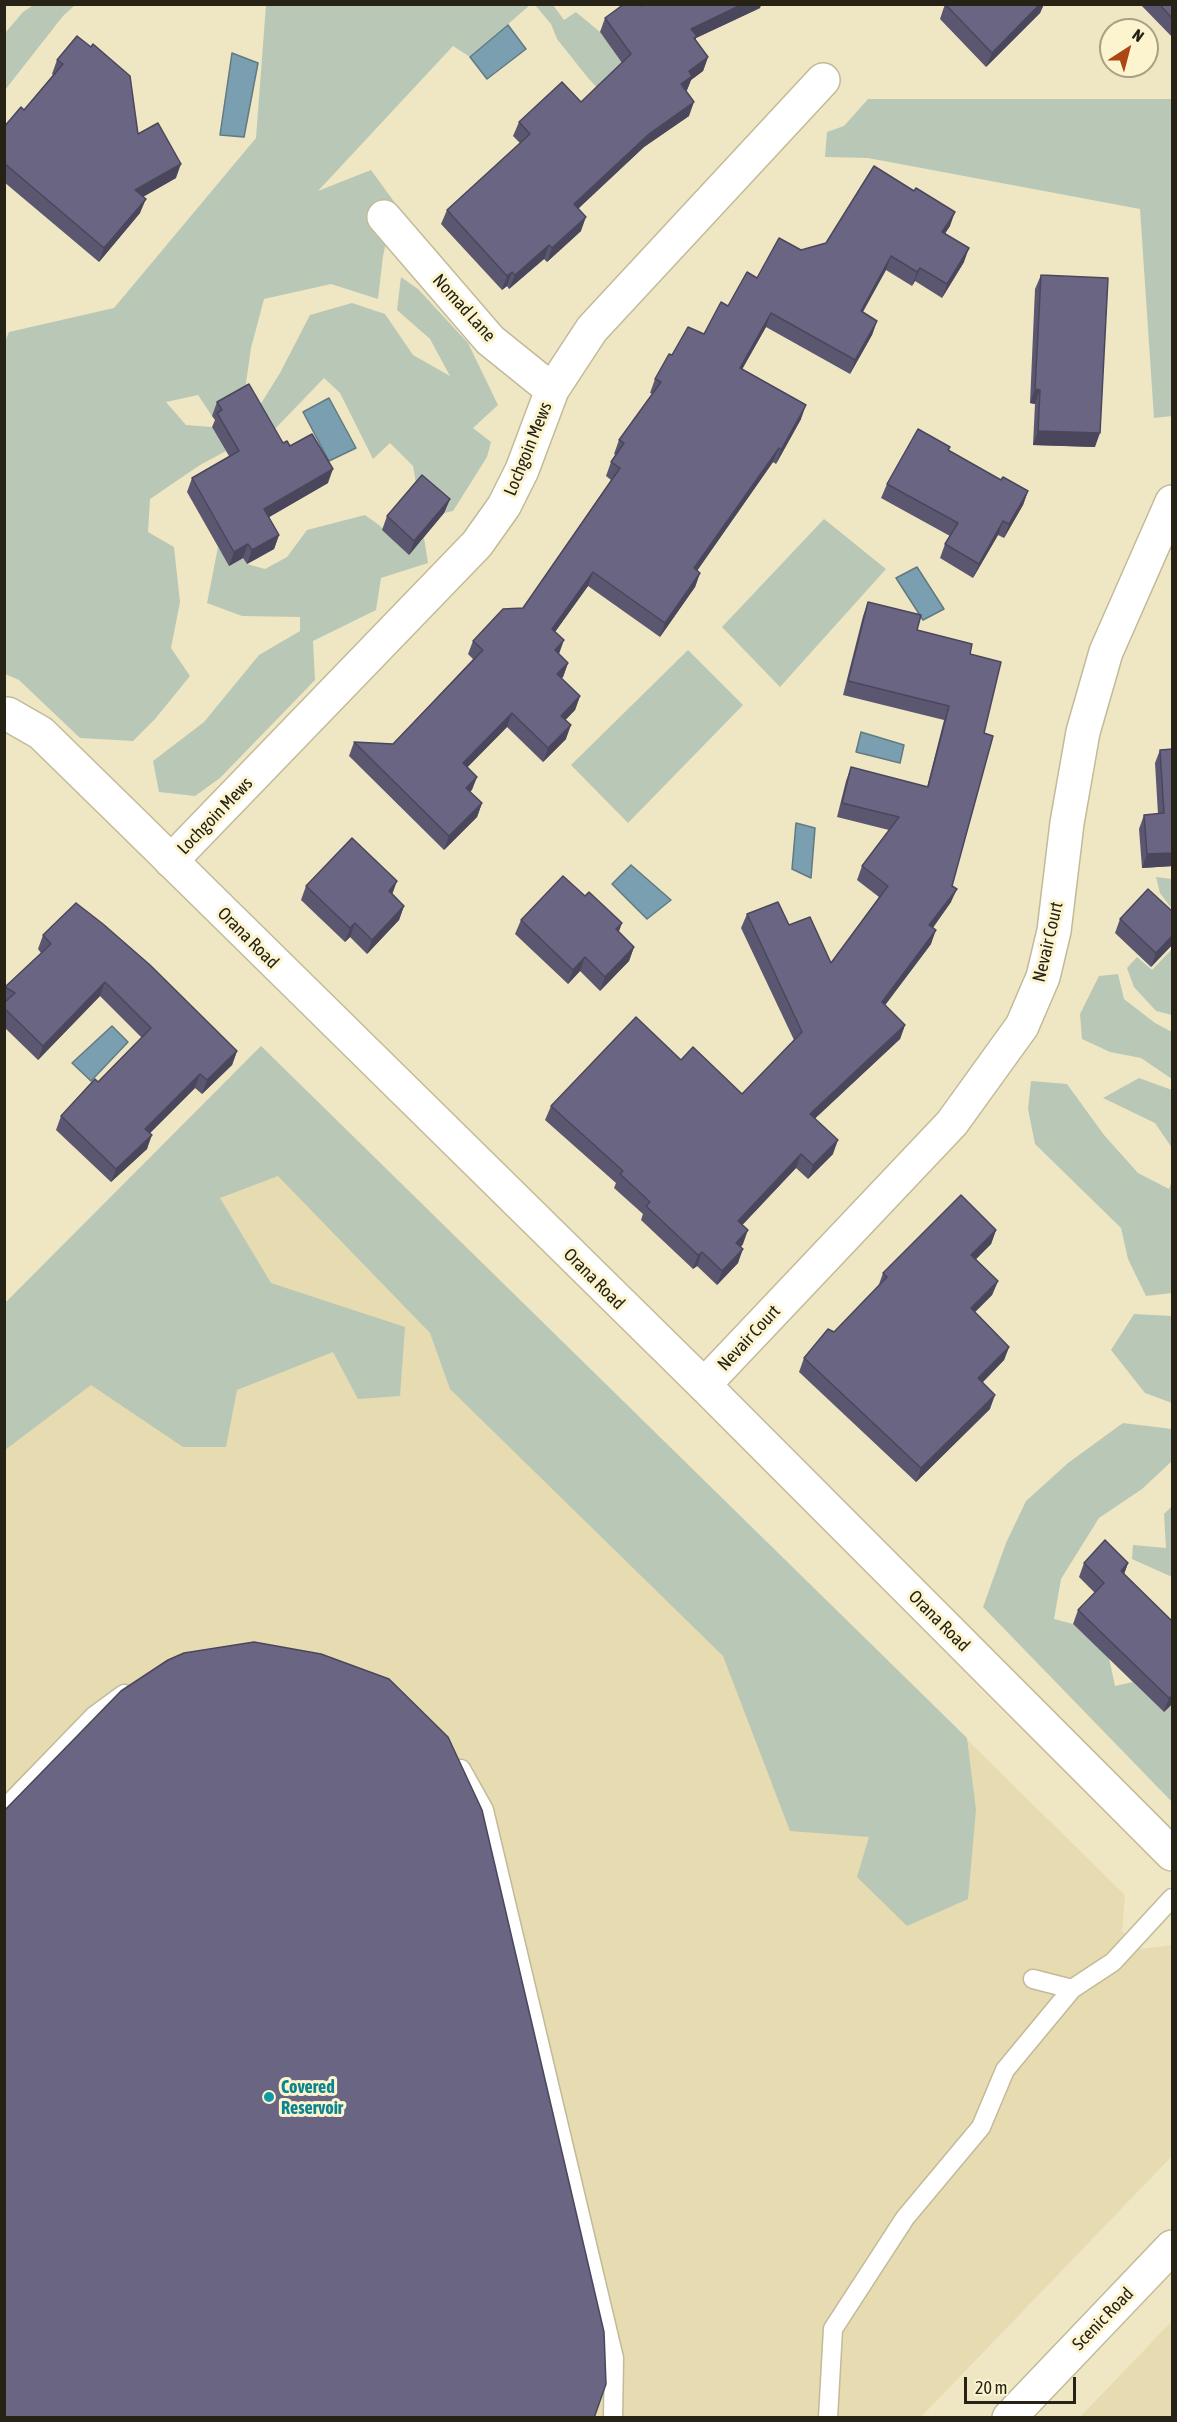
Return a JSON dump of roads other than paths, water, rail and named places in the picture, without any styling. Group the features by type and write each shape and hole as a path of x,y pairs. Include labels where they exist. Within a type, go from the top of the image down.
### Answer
{"street":[{"name":"Lochgoin Mews","path":"171,861 477,544 504,506 522,470 552,390 592,329 824,80"},
{"name":"Nomad Lane","path":"384,217 490,340 552,390"},
{"name":"Nevair Court","path":"704,1385 952,1123 1022,1026 1043,977 1054,931 1067,824 1083,732 1106,652 1173,502"},
{"name":"Orana Road","path":"6,714 41,733 704,1385 1173,1854"},
{"name":"Scenic Road","path":"1009,2418 1173,2247"}],"lane":[{"path":"4,1809 94,1716 139,1682"},
{"path":"452,1753 484,1810 614,2358 613,2418"},
{"path":"828,2418 833,2329 905,2218 981,2127 1005,2070 1072,1989 1113,1962 1173,1898"},
{"path":"1033,1979 1072,1989"}],"water":[{"path":"508,25 526,49 487,79 470,57"},
{"path":"232,53 258,63 244,137 220,135"},
{"path":"329,398 356,448 329,461 303,412"},
{"path":"917,567 944,609 923,620 896,578"},
{"path":"861,732 904,745 900,763 856,752"},
{"path":"796,823 815,828 811,878 792,869"},
{"path":"631,865 671,900 647,919 612,884"},
{"path":"112,1026 128,1042 91,1081 72,1063"}],"place":[{"name":"Covered Reservoir","path":"269,2097"}]}
